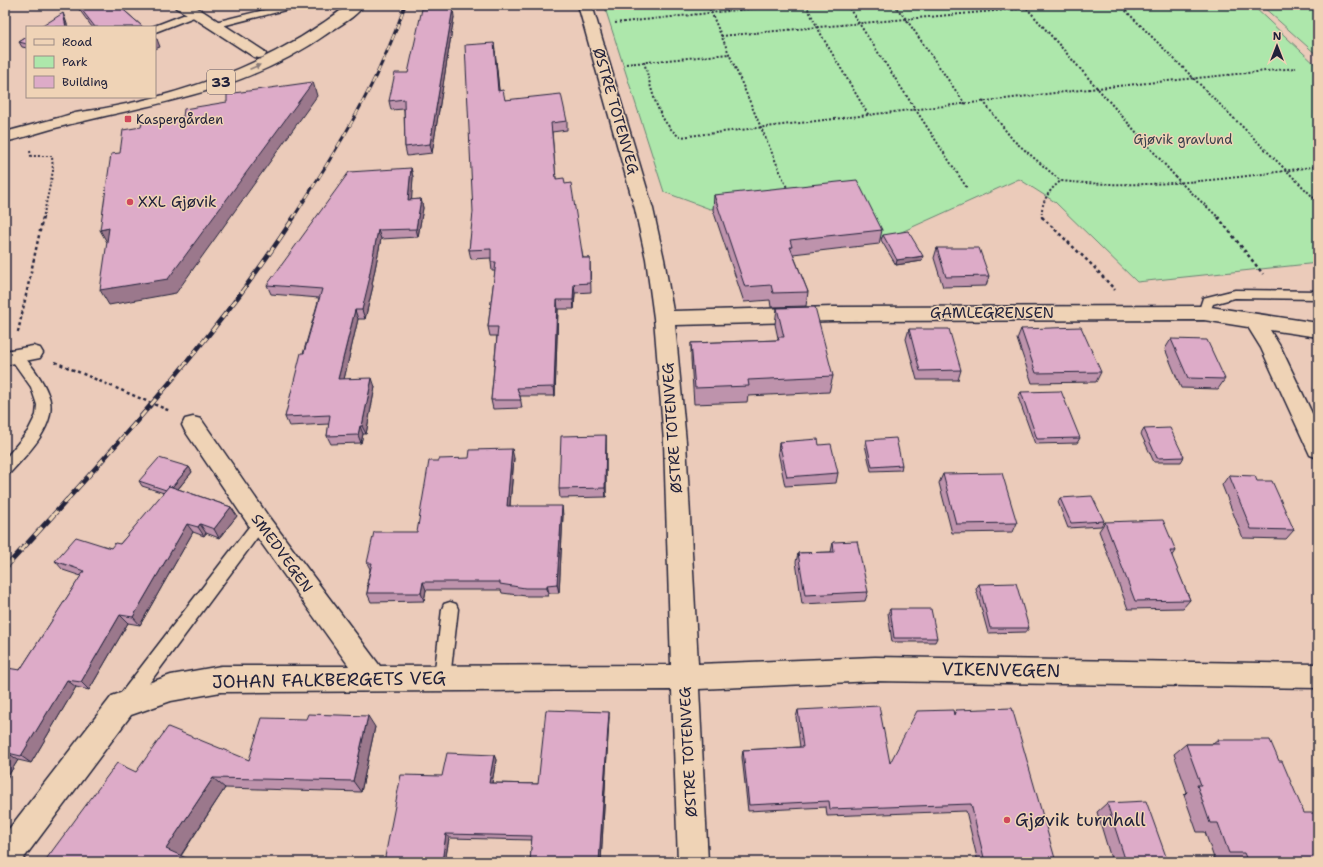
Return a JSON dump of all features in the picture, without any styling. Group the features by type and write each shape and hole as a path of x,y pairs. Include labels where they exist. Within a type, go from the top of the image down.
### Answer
{"street":[{"path":"181,5 220,28 259,54"},
{"name":"33","path":"156,92 218,71 259,54 297,34 338,5"},
{"name":"33","path":"5,137 70,120 178,96 220,82 264,64 308,41 342,18 357,5"},
{"name":"ØSTRE TOTENVEG","path":"585,5 644,209 655,259 664,318 675,442 693,862"},
{"name":"33","path":"70,120 138,98"},
{"name":"GAMLEGRENSEN","path":"664,318 834,314 1204,313 1318,330"},
{"path":"1255,320 1271,348 1318,449"},
{"name":"SMEDVEGEN","path":"193,426 260,523 373,678"},
{"name":"VIKENVEGEN","path":"685,677 876,669 1318,676"},
{"name":"JOHAN FALKBERGETS VEG","path":"122,705 170,688 221,679 685,677"},
{"path":"5,858 122,705"}],"lane":[{"path":"220,28 261,14 294,5"},
{"path":"156,29 196,13"},
{"path":"1204,313 1207,301 1234,294 1318,295"},
{"path":"5,469 25,447 36,430 42,417 44,407 42,396 37,384 18,356"},
{"path":"122,705 260,523"},
{"path":"442,678 450,609"}],"path":[{"path":"708,5 790,193"},
{"path":"614,24 785,5"},
{"path":"806,5 870,116"},
{"path":"847,5 967,188"},
{"path":"894,5 906,19 965,104"},
{"path":"1024,5 1181,183 1215,214 1263,275 1274,283 1285,295"},
{"path":"721,36 1059,5"},
{"path":"1120,5 1285,171 1318,202"},
{"path":"621,64 729,54"},
{"path":"644,62 658,109 672,133 680,137 870,116 1098,88 1296,68"},
{"path":"983,101 1013,140 1061,181 1092,185 1124,186 1181,183 1318,166"},
{"path":"30,149 31,156 52,156 53,171 16,341 18,356 153,403 169,410 193,426"},
{"path":"1061,181 1051,188 1041,211 1042,219 1092,265 1114,288 1129,313"}],"green space":[{"name":"Gjøvik gravlund","path":"604,5 1252,5 1318,67 1318,263 1137,282 1055,202 1019,179 897,234 880,238 853,190 710,209 664,192"},
{"path":"1261,5 1318,5 1318,56"}],"building":[{"path":"78,5 118,5 142,26 94,26"},
{"path":"453,8 430,144 405,147 404,99 389,101 395,73 408,73 422,9"},
{"path":"63,13 66,26 43,26"},
{"path":"26,38 26,44 19,42"},
{"path":"494,43 498,91 503,90 505,100 561,94 567,121 551,123 556,179 564,178 565,184 571,183 583,258 590,258 590,283 574,284 573,300 557,300 554,387 517,388 521,400 491,400 498,327 488,327 496,262 491,262 491,249 469,250 473,212 465,45"},
{"path":"313,82 168,279 100,290 109,228 100,230 111,154 120,153 123,130 141,127 142,123 183,117 184,109 227,102 227,94"},
{"path":"411,168 408,200 421,199 416,229 378,230 370,277 362,310 355,310 338,379 372,378 362,426 360,426 358,435 327,436 330,415 285,417 301,353 304,353 322,289 267,285 349,172"},
{"path":"857,180 882,230 790,240 792,247 790,247 808,292 773,293 771,285 745,287 714,195"},
{"path":"908,231 923,256 897,260 883,235"},
{"path":"937,248 979,248 989,276 946,277"},
{"path":"815,307 833,376 748,380 749,386 695,388 691,343 779,340 778,337 784,337 777,308"},
{"path":"1081,327 1101,372 1036,373 1021,329"},
{"path":"909,329 949,329 961,370 920,371"},
{"path":"1171,339 1207,340 1225,379 1188,378"},
{"path":"1061,391 1080,438 1037,439 1021,392"},
{"path":"1170,428 1184,457 1157,458 1144,429"},
{"path":"606,435 605,488 559,489 561,436"},
{"path":"896,438 902,465 872,467 866,440"},
{"path":"818,439 819,445 831,444 838,473 787,477 779,442"},
{"path":"512,449 507,506 562,506 557,584 547,585 547,588 525,588 500,584 500,582 423,582 421,593 367,593 369,584 367,584 372,563 367,563 374,532 417,532 429,461 439,461 439,459 469,458 470,450"},
{"path":"159,458 189,467 172,487 169,486 166,490 139,481"},
{"path":"1002,473 1017,523 956,524 943,474"},
{"path":"1229,475 1255,476 1257,481 1272,481 1294,530 1251,529"},
{"path":"169,486 231,507 214,529 200,524 198,527 187,524 133,617 120,615 81,682 67,680 21,756 8,753 5,758 5,670 7,668 20,670 84,571 55,561 76,537 111,548 115,543 120,544"},
{"path":"1092,496 1104,521 1071,523 1060,498"},
{"path":"1163,520 1176,551 1170,551 1190,600 1135,601 1105,522"},
{"path":"857,541 868,592 805,595 798,553 834,552 833,542"},
{"path":"1016,583 1029,628 990,628 979,584"},
{"path":"890,609 931,609 937,638 894,638"},
{"path":"879,706 890,763 917,711 953,710 954,715 956,710 1012,708 1056,862 985,862 971,804 830,809 829,801 749,805 743,750 803,747 798,710"},
{"path":"546,710 609,712 599,862 530,862 532,836 446,834 442,862 384,862 401,775 442,776 447,753 494,755 489,783 538,784"},
{"path":"308,714 368,716 353,781 213,778 166,849 195,862 44,862 117,763 136,772 168,727 249,760 262,718 306,719"},
{"path":"1218,740 1270,740 1279,761 1282,761 1304,813 1318,813 1318,862 1248,862 1244,853 1229,853 1218,823 1210,823 1197,785 1201,785 1186,744 1219,744"},
{"path":"1146,801 1168,862 1126,862 1107,803"}],"railway":[{"path":"293,218 356,115 383,61 405,5"},
{"path":"66,501 186,364 242,292 294,217"},
{"path":"5,568 67,500"}],"place":[{"name":"Kaspergården","path":"128,119"},
{"name":"XXL Gjøvik","path":"130,202"},
{"name":"Gjøvik turnhall","path":"1007,820"}]}
